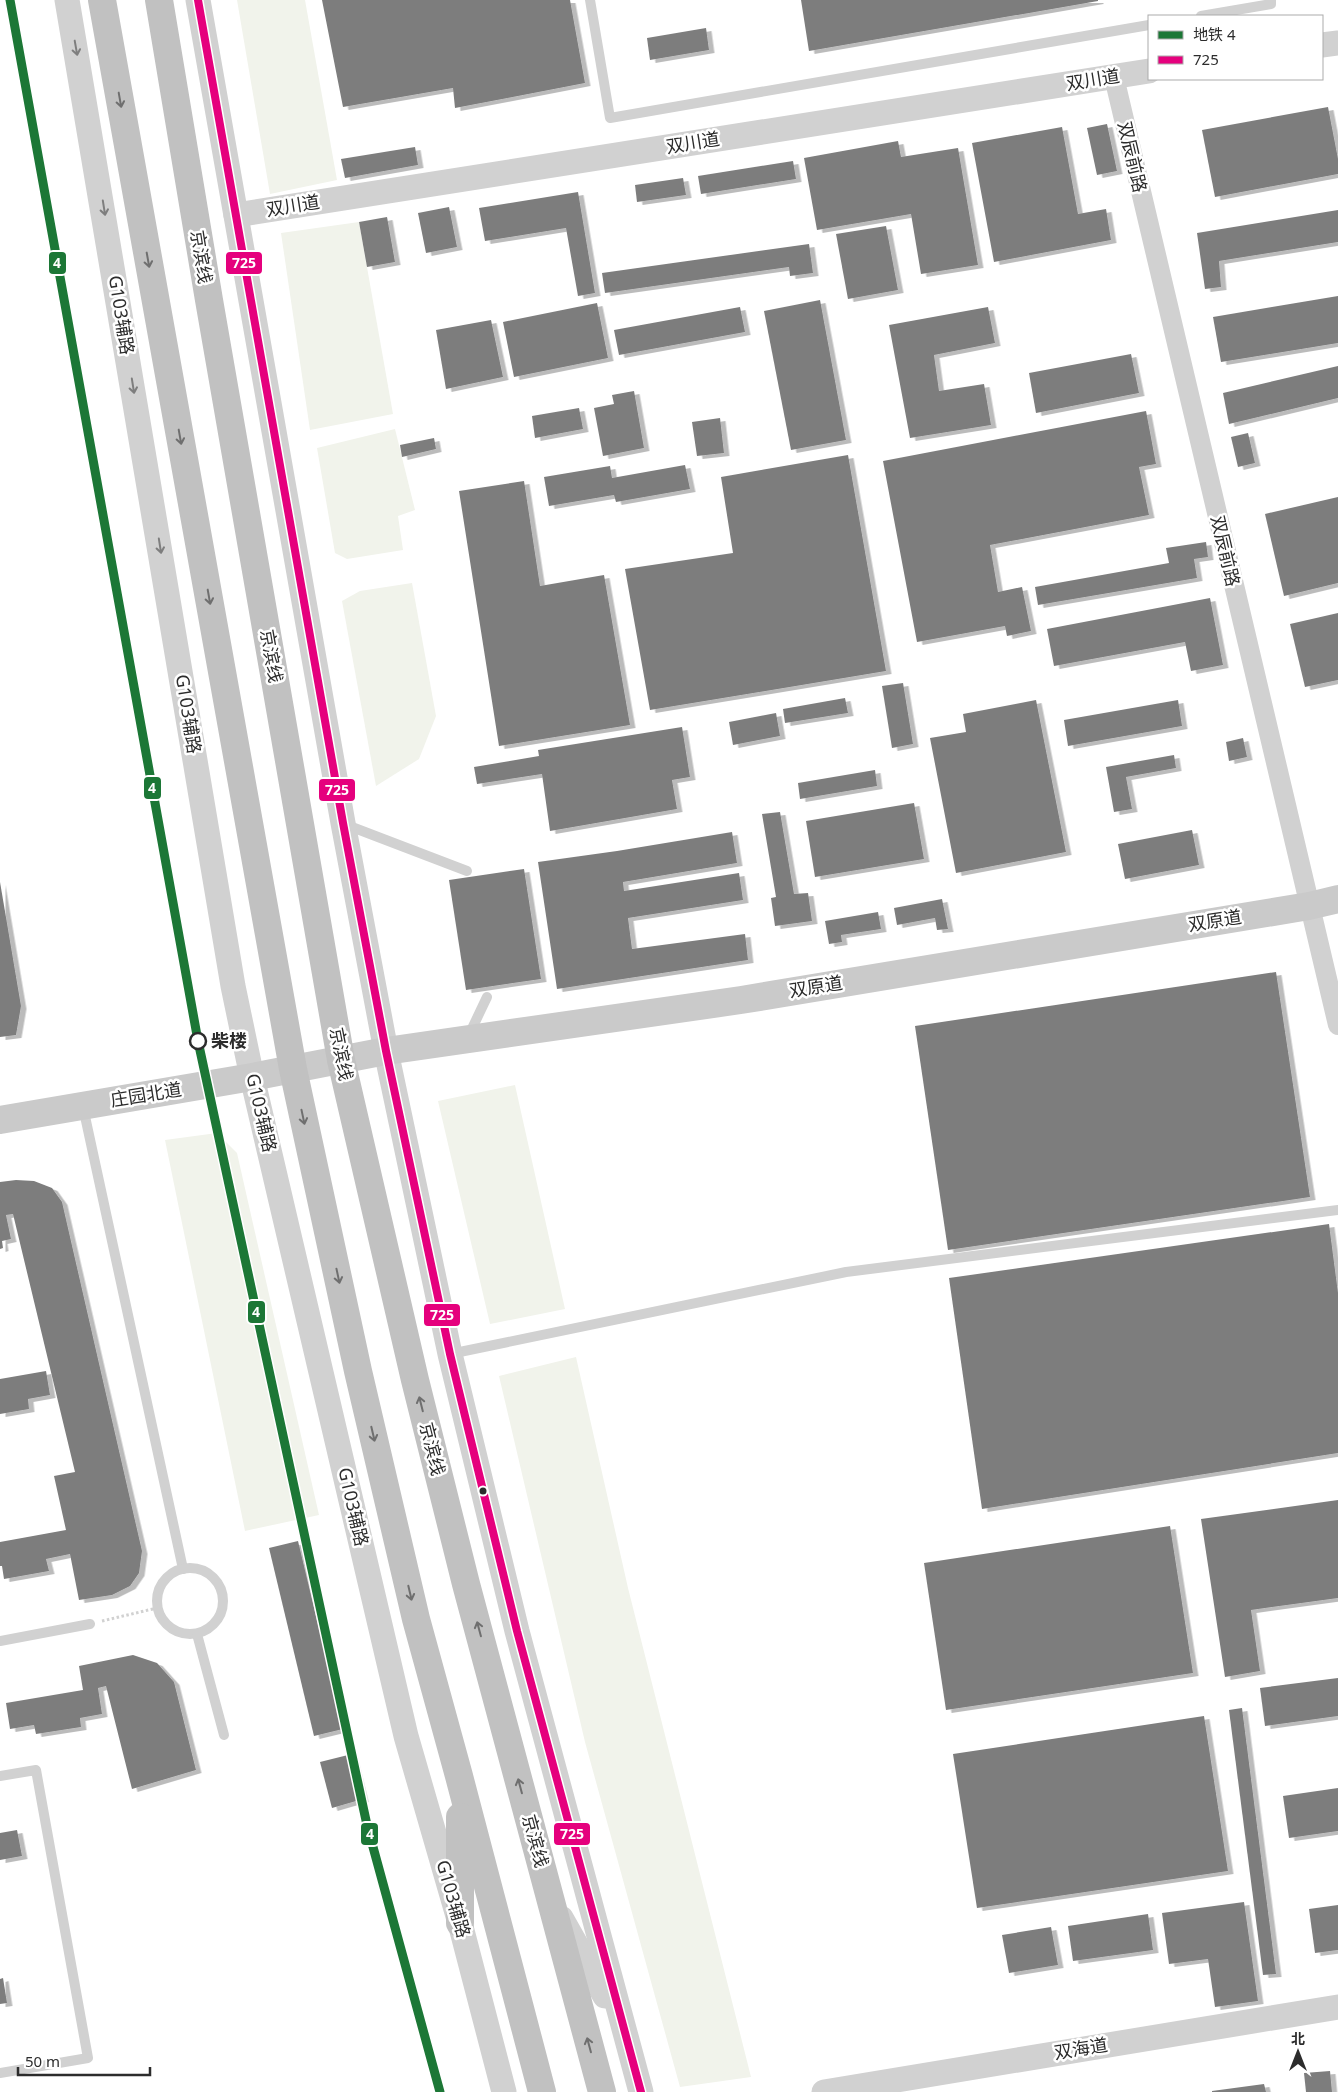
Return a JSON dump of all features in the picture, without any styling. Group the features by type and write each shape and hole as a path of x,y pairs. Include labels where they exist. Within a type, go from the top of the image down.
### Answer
{"highway":[{"path":"102,0 293,1069 358,1371 416,1619 542,2092"},
{"name":"京滨线","path":"159,0 210,310 342,1060 414,1380 602,2092"},
{"path":"459,1776 460,1923"}],"main road":[{"name":"双原道","path":"293,1069 386,1051 741,1000 1309,906 1338,899"},
{"name":"庄园北道","path":"0,1120 293,1069"}],"street":[{"name":"G103辅路","path":"67,0 233,986 252,1077 406,1736 460,1923 504,2092"},
{"path":"198,0 386,1051 450,1354 517,1631 641,2092"},
{"path":"1323,45 1338,43"},
{"name":"双川道","path":"236,215 1148,71"},
{"name":"双辰前路","path":"1114,77 1338,1025"},
{"path":"550,1899 623,2029"},
{"name":"双海道","path":"824,2092 1338,2007"}],"lane":[{"path":"590,0 610,118 1148,25"},
{"path":"1207,15 1271,4 1271,0"},
{"path":"344,823 467,871"},
{"path":"467,1040 487,997"},
{"path":"83,1106 183,1569"},
{"path":"450,1354 846,1272 1338,1210"},
{"path":"195,1568 206,1572 215,1579 221,1589 224,1600 222,1612 216,1622 208,1630 197,1634 176,1632 161,1618 157,1608 157,1598 165,1579 173,1572 183,1569 195,1568"},
{"path":"0,1641 90,1624"},
{"path":"197,1634 224,1735"},
{"path":"0,1776 36,1770 88,2058 0,2073"}],"path":[{"path":"90,1624 157,1608"}],"shaded area":[{"path":"237,0 305,0 337,180 270,194"},
{"path":"359,222 393,414 310,430 281,233"},
{"path":"395,429 415,510 398,516 403,550 347,559 335,553 317,448"},
{"path":"412,583 436,716 419,759 376,786 342,601 360,591"},
{"path":"515,1085 565,1309 490,1324 438,1101"},
{"path":"217,1133 237,1153 319,1515 245,1531 165,1140"},
{"path":"576,1357 628,1588 751,2077 680,2087 585,1742 499,1376"}],"building":[{"path":"322,0 570,0 585,83 455,108 453,88 343,107"},
{"path":"801,0 1098,0 1098,1 809,51"},
{"path":"706,28 709,50 650,60 647,38"},
{"path":"1328,107 1338,159 1338,174 1215,197 1202,130"},
{"path":"1107,124 1117,171 1097,175 1087,128"},
{"path":"1062,127 1078,214 1106,209 1111,240 994,262 972,143"},
{"path":"898,141 901,157 958,148 978,265 921,274 911,214 817,230 804,158"},
{"path":"415,147 418,165 345,178 341,159"},
{"path":"793,161 796,179 701,194 698,176"},
{"path":"683,178 686,195 637,202 635,185"},
{"path":"578,192 595,293 578,296 566,228 485,241 479,208"},
{"path":"449,207 457,247 426,253 418,213"},
{"path":"1338,210 1338,242 1219,261 1221,287 1205,289 1197,233"},
{"path":"387,217 395,262 367,267 359,222"},
{"path":"886,226 898,290 848,299 836,234"},
{"path":"809,244 813,273 790,276 789,267 605,293 602,273"},
{"path":"1338,296 1338,343 1221,362 1213,317"},
{"path":"820,300 846,440 791,450 764,311"},
{"path":"597,303 608,358 514,377 503,322"},
{"path":"740,307 745,332 619,355 614,330"},
{"path":"988,307 995,343 934,355 939,391 984,384 991,425 910,438 889,325"},
{"path":"491,320 503,377 446,389 436,330"},
{"path":"1131,354 1139,393 1036,413 1029,373"},
{"path":"1338,366 1338,398 1229,424 1223,393"},
{"path":"634,391 644,448 603,456 594,408 614,404 612,395"},
{"path":"579,408 583,429 535,438 532,416"},
{"path":"1146,411 1156,464 1139,467 1149,515 990,545 998,592 1022,587 1031,631 1007,636 1005,626 917,642 883,461"},
{"path":"720,418 724,453 697,456 692,422"},
{"path":"1248,433 1255,463 1238,467 1231,437"},
{"path":"434,438 436,449 402,457 400,445"},
{"path":"848,455 886,671 650,710 625,569 733,553 721,477"},
{"path":"685,465 690,489 616,502 614,495 549,506 544,477 610,466 612,478"},
{"path":"524,481 540,586 604,575 630,725 499,746 459,491"},
{"path":"1338,497 1338,583 1284,596 1265,514"},
{"path":"1206,542 1208,557 1194,559 1197,578 1038,605 1035,587 1169,563 1166,548"},
{"path":"1210,598 1223,665 1191,671 1185,642 1054,666 1047,629"},
{"path":"1338,613 1338,680 1305,687 1290,624"},
{"path":"903,683 913,744 892,748 882,686"},
{"path":"845,698 848,713 785,723 783,709"},
{"path":"1036,700 1066,852 956,873 930,738 966,732 963,714"},
{"path":"1178,700 1182,726 1068,746 1064,720"},
{"path":"776,713 780,736 733,745 729,722"},
{"path":"682,727 690,777 672,780 677,809 550,831 542,774 477,784 474,767 539,756 538,750"},
{"path":"1243,738 1247,757 1229,761 1226,742"},
{"path":"1174,755 1176,768 1126,777 1132,809 1114,812 1106,767"},
{"path":"875,770 877,786 800,799 798,783"},
{"path":"914,803 924,859 815,877 806,821"},
{"path":"780,812 794,894 808,893 812,921 775,926 771,898 776,897 762,814"},
{"path":"1192,830 1199,865 1125,879 1118,844"},
{"path":"732,832 737,863 623,882 624,891 739,873 743,900 628,918 632,949 745,934 748,960 557,989 538,862"},
{"path":"524,869 541,979 466,990 449,880"},
{"path":"0,882 21,1006 16,1035 0,1037"},
{"path":"942,899 948,929 937,930 935,918 897,925 894,908"},
{"path":"878,912 881,929 841,935 842,942 829,944 825,921"},
{"path":"1276,972 1310,1197 948,1250 915,1026"},
{"path":"16,1180 34,1181 52,1188 62,1202 142,1551 139,1573 130,1586 112,1595 79,1600 70,1554 46,1559 49,1571 4,1579 2,1566 0,1566 0,1542 66,1530 54,1476 75,1472 13,1214 6,1215 11,1239 2,1241 3,1248 0,1249 0,1182"},
{"path":"1329,1224 1338,1293 1338,1453 982,1509 949,1278"},
{"path":"46,1371 50,1395 28,1399 29,1409 0,1414 0,1379"},
{"path":"1338,1500 1338,1598 1251,1610 1260,1671 1225,1677 1201,1519"},
{"path":"1170,1526 1193,1673 946,1710 924,1563"},
{"path":"298,1541 343,1729 314,1736 269,1548"},
{"path":"133,1655 157,1663 174,1682 196,1770 132,1789 106,1686 98,1688 102,1714 80,1718 81,1727 36,1734 34,1725 10,1729 6,1703 83,1690 79,1666"},
{"path":"1338,1678 1338,1716 1265,1726 1260,1688"},
{"path":"1242,1708 1276,1974 1263,1975 1229,1710"},
{"path":"1204,1716 1228,1871 977,1908 953,1754"},
{"path":"352,1754 363,1799 332,1808 320,1762"},
{"path":"1338,1788 1338,1831 1289,1838 1283,1796"},
{"path":"17,1830 22,1856 0,1860 0,1833"},
{"path":"1244,1902 1258,2001 1215,2007 1208,1959 1169,1964 1162,1913"},
{"path":"1338,1905 1338,1950 1315,1953 1309,1909"},
{"path":"1148,1914 1153,1950 1073,1961 1068,1926"},
{"path":"1051,1927 1058,1965 1009,1973 1002,1935"},
{"path":"3,1978 7,2003 0,2004 0,1979"},
{"path":"1330,2071 1332,2092 1306,2092 1304,2073"},
{"path":"1264,2084 1266,2092 1212,2092 1212,2091"}],"metro line":[{"name":"4","path":"10,0 198,1041 367,1825 440,2092"}],"transit line":[{"name":"725","path":"198,0 343,823 386,1051 450,1354 517,1631 641,2092"}],"place":[{"name":"柴楼","path":"198,1041"}]}
